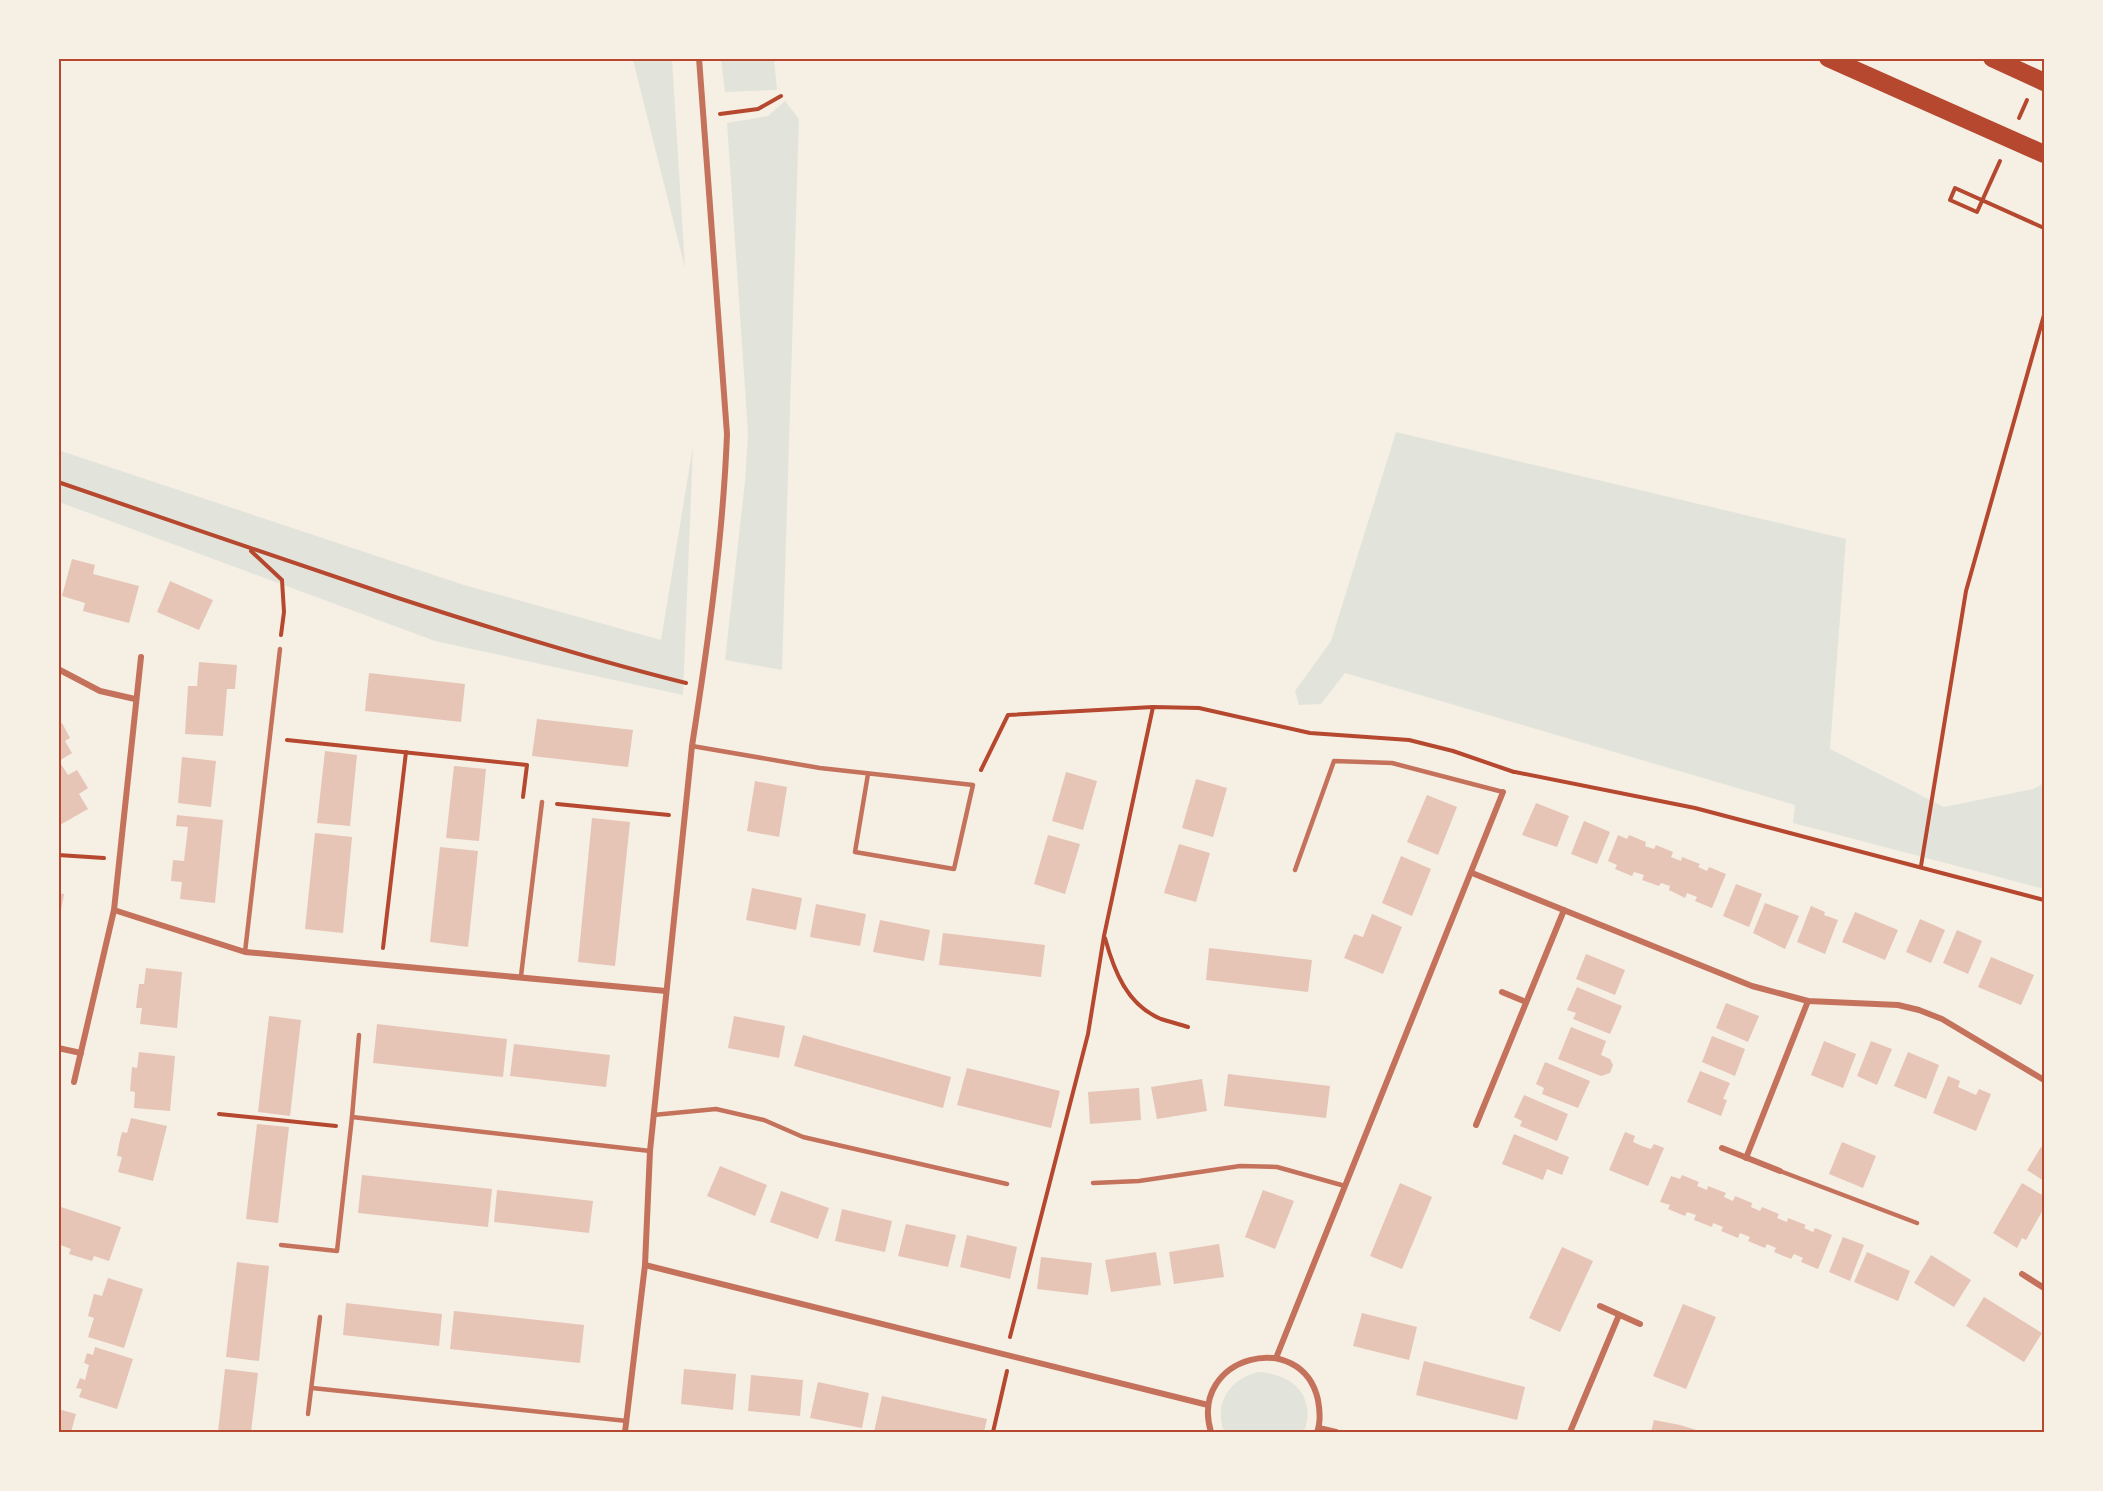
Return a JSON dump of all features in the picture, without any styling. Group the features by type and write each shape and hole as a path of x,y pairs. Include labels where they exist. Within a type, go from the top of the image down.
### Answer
{"highway":[{"path":"1828,58 2044,154"},
{"path":"1992,58 2044,82"}],"street":[{"path":"625,1432 645,1265 650,1151 666,991 692,746 725,486 727,434 699,58"},
{"path":"75,1082 114,910 141,657"},
{"path":"58,669 100,691 135,699"},
{"path":"1276,1358 1503,792"},
{"path":"1472,873 1752,986 1808,1002 1898,1005 1942,1019 2044,1080"},
{"path":"114,910 245,952 666,991"},
{"path":"1476,1125 1564,910"},
{"path":"1502,992 1526,1002"},
{"path":"1746,1158 1808,1002"},
{"path":"58,1048 81,1053"},
{"path":"1722,1148 1780,1171"},
{"path":"645,1265 1208,1404"},
{"path":"2022,1274 2044,1288"},
{"path":"1600,1306 1640,1324"},
{"path":"1570,1432 1619,1315"},
{"path":"1211,1432 1208,1421 1208,1404 1214,1387 1225,1373 1240,1363 1258,1358 1276,1358 1293,1365 1307,1377 1316,1393 1320,1410 1318,1430 1336,1432"}],"lane":[{"path":"245,952 280,649"},
{"path":"692,746 820,768 973,786 954,869 855,852 868,774"},
{"path":"1295,870 1334,761 1392,763 1503,792"},
{"path":"521,976 542,802"},
{"path":"281,1245 337,1251 359,1035"},
{"path":"653,1114 716,1109 764,1120 803,1137 1007,1184"},
{"path":"352,1117 650,1151"},
{"path":"1093,1183 1139,1181 1240,1166 1277,1167 1345,1186"},
{"path":"1780,1171 1917,1223"},
{"path":"308,1414 320,1317"},
{"path":"312,1388 627,1421"}],"path":[{"path":"702,116 758,109 781,96"},
{"path":"1977,212 1950,200 1955,188 2044,228"},
{"path":"1921,866 1966,591 2044,315"},
{"path":"58,482 248,548 504,631 622,668 701,687"},
{"path":"248,548 282,580 284,612 280,649"},
{"path":"973,786 1008,715 1153,707 1199,708 1310,733 1409,740 1453,751 1514,772 1695,808 2044,900"},
{"path":"993,1432 1008,1355 1088,1034 1104,936 1153,707"},
{"path":"270,739 527,765 523,800 685,817"},
{"path":"381,964 406,752"},
{"path":"1503,792 1514,772"},
{"path":"58,855 120,859"},
{"path":"1104,936 1113,968 1125,989 1140,1007 1160,1019 1188,1027"},
{"path":"219,1114 351,1127"}],"shaded area":[{"path":"672,59 685,268 633,60"},
{"path":"721,59 774,59 777,90 725,92"},
{"path":"785,101 799,119 782,670 725,660 745,481 748,433 727,123 768,116"},
{"path":"1396,432 1846,539 1830,749 1944,807 2033,789 2044,783 2044,889 1793,823 1795,805 1345,673 1321,704 1299,705 1295,691 1331,641"},
{"path":"693,446 683,695 435,641 59,502 58,450 464,585 661,640"},
{"path":"1257,1372 1281,1377 1298,1389 1304,1397 1307,1408 1304,1432 1224,1432 1221,1412 1226,1394 1238,1381"}],"building":[{"path":"72,559 95,565 93,574 139,586 129,623 83,611 85,603 62,596"},
{"path":"170,581 213,600 199,630 157,612"},
{"path":"199,662 237,665 235,689 227,689 223,736 185,734 188,686 197,686"},
{"path":"369,673 465,684 461,722 365,711"},
{"path":"537,719 633,730 628,767 532,756"},
{"path":"62,723 70,738 65,741 72,753 59,761 68,775 77,770 88,788 79,794 88,809 58,826 58,725"},
{"path":"325,751 357,755 350,826 317,823"},
{"path":"182,757 216,761 211,807 178,803"},
{"path":"454,766 486,769 479,841 446,838"},
{"path":"1066,772 1097,781 1083,830 1052,821"},
{"path":"1196,779 1227,788 1213,837 1182,828"},
{"path":"755,781 787,787 779,837 747,831"},
{"path":"1427,795 1457,807 1438,855 1407,842"},
{"path":"1536,803 1569,816 1557,847 1522,835"},
{"path":"177,815 223,820 215,903 180,899 182,882 171,881 173,860 184,861 188,827 176,826"},
{"path":"592,818 630,822 615,966 578,962"},
{"path":"1584,821 1610,832 1597,864 1571,854"},
{"path":"315,833 352,837 343,933 305,929"},
{"path":"1048,835 1080,844 1065,894 1034,884"},
{"path":"1618,835 1627,839 1629,835 1646,842 1645,846 1654,849 1656,845 1673,852 1671,857 1681,861 1682,857 1700,864 1698,867 1707,871 1709,867 1726,874 1712,908 1695,901 1697,897 1687,893 1685,898 1669,890 1670,886 1661,883 1659,886 1642,880 1644,875 1634,872 1632,876 1615,869 1617,865 1608,861"},
{"path":"1179,844 1210,853 1196,902 1164,893"},
{"path":"440,847 478,851 468,947 430,942"},
{"path":"1401,856 1431,869 1412,916 1382,903"},
{"path":"1736,884 1762,894 1749,927 1723,916"},
{"path":"752,888 802,898 796,930 746,920"},
{"path":"58,893 64,894 60,916 58,915"},
{"path":"1765,903 1799,916 1785,949 1753,933"},
{"path":"816,904 866,914 860,946 810,937"},
{"path":"1811,906 1825,912 1824,915 1838,920 1825,954 1797,942"},
{"path":"1855,912 1898,930 1885,960 1842,942"},
{"path":"1372,914 1402,927 1383,974 1344,958 1354,934 1363,937"},
{"path":"1920,919 1945,930 1931,963 1906,952"},
{"path":"880,920 930,930 924,961 873,952"},
{"path":"1957,930 1982,941 1968,974 1943,963"},
{"path":"943,933 1045,945 1041,977 939,965"},
{"path":"1209,948 1312,960 1308,992 1206,980"},
{"path":"1586,954 1625,970 1615,995 1576,979"},
{"path":"1991,957 2034,975 2021,1005 1978,987"},
{"path":"146,968 182,972 177,1028 140,1024 142,1008 136,1008 139,984 144,984"},
{"path":"1577,987 1622,1006 1610,1034 1573,1019 1576,1013 1567,1010"},
{"path":"1726,1003 1759,1016 1748,1042 1716,1028"},
{"path":"269,1016 301,1020 290,1116 258,1112"},
{"path":"734,1016 785,1026 779,1058 728,1048"},
{"path":"377,1024 507,1039 503,1077 373,1063"},
{"path":"1571,1027 1606,1041 1601,1055 1610,1059 1613,1065 1610,1073 1601,1076 1558,1059"},
{"path":"803,1035 951,1077 943,1108 794,1066"},
{"path":"1712,1036 1745,1049 1735,1076 1702,1062"},
{"path":"1824,1041 1856,1054 1843,1088 1811,1075"},
{"path":"1871,1041 1892,1049 1877,1085 1857,1076"},
{"path":"514,1044 610,1055 606,1087 510,1076"},
{"path":"139,1052 175,1056 170,1111 134,1108 135,1092 130,1091 132,1067 137,1068"},
{"path":"1908,1052 1939,1065 1926,1099 1894,1086"},
{"path":"1545,1062 1590,1081 1578,1108 1542,1094 1544,1088 1536,1084"},
{"path":"967,1068 1060,1091 1051,1128 957,1105"},
{"path":"1700,1071 1730,1083 1723,1099 1727,1100 1721,1116 1687,1102"},
{"path":"1228,1074 1330,1086 1326,1118 1224,1106"},
{"path":"1948,1076 1960,1081 1958,1087 1976,1095 1979,1089 1991,1094 1976,1131 1933,1113"},
{"path":"1202,1079 1207,1111 1157,1119 1151,1087"},
{"path":"1139,1088 1141,1120 1090,1124 1088,1092"},
{"path":"1524,1095 1568,1114 1557,1141 1520,1126 1522,1121 1514,1117"},
{"path":"131,1118 167,1126 153,1181 118,1172 122,1157 117,1156 119,1144 122,1132 127,1133"},
{"path":"257,1124 289,1127 278,1223 246,1219"},
{"path":"1625,1132 1635,1136 1633,1142 1642,1146 1651,1149 1654,1144 1664,1148 1648,1186 1609,1170"},
{"path":"1514,1134 1569,1157 1562,1175 1547,1169 1543,1180 1502,1164"},
{"path":"1842,1142 1876,1156 1863,1188 1829,1174"},
{"path":"2041,1147 2044,1149 2044,1181 2027,1170"},
{"path":"720,1166 767,1185 755,1216 707,1196"},
{"path":"362,1175 492,1189 488,1227 358,1213"},
{"path":"1682,1175 1699,1182 1697,1186 1707,1190 1708,1186 1726,1193 1724,1197 1733,1201 1735,1196 1752,1203 1751,1207 1760,1211 1762,1207 1779,1214 1777,1218 1787,1222 1788,1218 1806,1225 1804,1228 1813,1232 1815,1228 1832,1235 1818,1269 1801,1262 1803,1258 1794,1254 1791,1259 1774,1252 1776,1248 1767,1244 1765,1248 1748,1241 1750,1237 1740,1233 1738,1238 1721,1231 1723,1227 1713,1223 1712,1227 1694,1220 1696,1215 1687,1212 1685,1216 1668,1209 1670,1205 1660,1202 1671,1176 1680,1179"},
{"path":"1400,1183 1432,1197 1402,1269 1370,1256"},
{"path":"2022,1183 2044,1196 2044,1208 2026,1240 2022,1238 2017,1248 1993,1233"},
{"path":"497,1190 593,1201 589,1233 494,1222"},
{"path":"1263,1190 1294,1201 1275,1249 1245,1237"},
{"path":"781,1191 829,1208 818,1239 770,1222"},
{"path":"58,1206 121,1227 109,1261 94,1256 92,1261 69,1254 71,1249 58,1244"},
{"path":"842,1209 892,1221 885,1252 835,1241"},
{"path":"906,1224 956,1235 948,1267 898,1256"},
{"path":"967,1235 1017,1247 1010,1279 960,1267"},
{"path":"1843,1237 1864,1245 1850,1281 1829,1272"},
{"path":"1219,1244 1224,1277 1174,1284 1169,1252"},
{"path":"1562,1247 1593,1261 1560,1332 1529,1318"},
{"path":"1156,1252 1161,1285 1111,1292 1105,1260"},
{"path":"1867,1252 1910,1271 1898,1301 1854,1282"},
{"path":"1931,1255 1971,1280 1954,1307 1914,1283"},
{"path":"1041,1257 1092,1263 1088,1295 1037,1289"},
{"path":"237,1262 269,1266 259,1361 226,1357"},
{"path":"108,1278 143,1289 124,1348 88,1337 94,1318 88,1316 94,1294 102,1296"},
{"path":"1984,1297 2042,1333 2024,1362 1966,1326"},
{"path":"346,1303 442,1314 439,1346 343,1335"},
{"path":"1683,1304 1716,1317 1686,1389 1653,1376"},
{"path":"454,1311 584,1325 580,1363 450,1349"},
{"path":"1362,1313 1417,1327 1409,1360 1353,1346"},
{"path":"95,1347 133,1359 117,1409 79,1397 82,1389 76,1388 80,1378 85,1380 89,1365 84,1363 87,1353 93,1355"},
{"path":"1424,1361 1525,1387 1517,1420 1416,1395"},
{"path":"225,1369 258,1373 251,1432 218,1432"},
{"path":"684,1369 736,1374 733,1410 681,1404"},
{"path":"751,1375 803,1380 800,1416 748,1411"},
{"path":"818,1382 869,1393 862,1428 810,1418"},
{"path":"882,1396 987,1419 984,1432 874,1432"},
{"path":"58,1409 76,1414 71,1432 58,1432"},
{"path":"1654,1420 1680,1425 1703,1432 1651,1432"}]}
